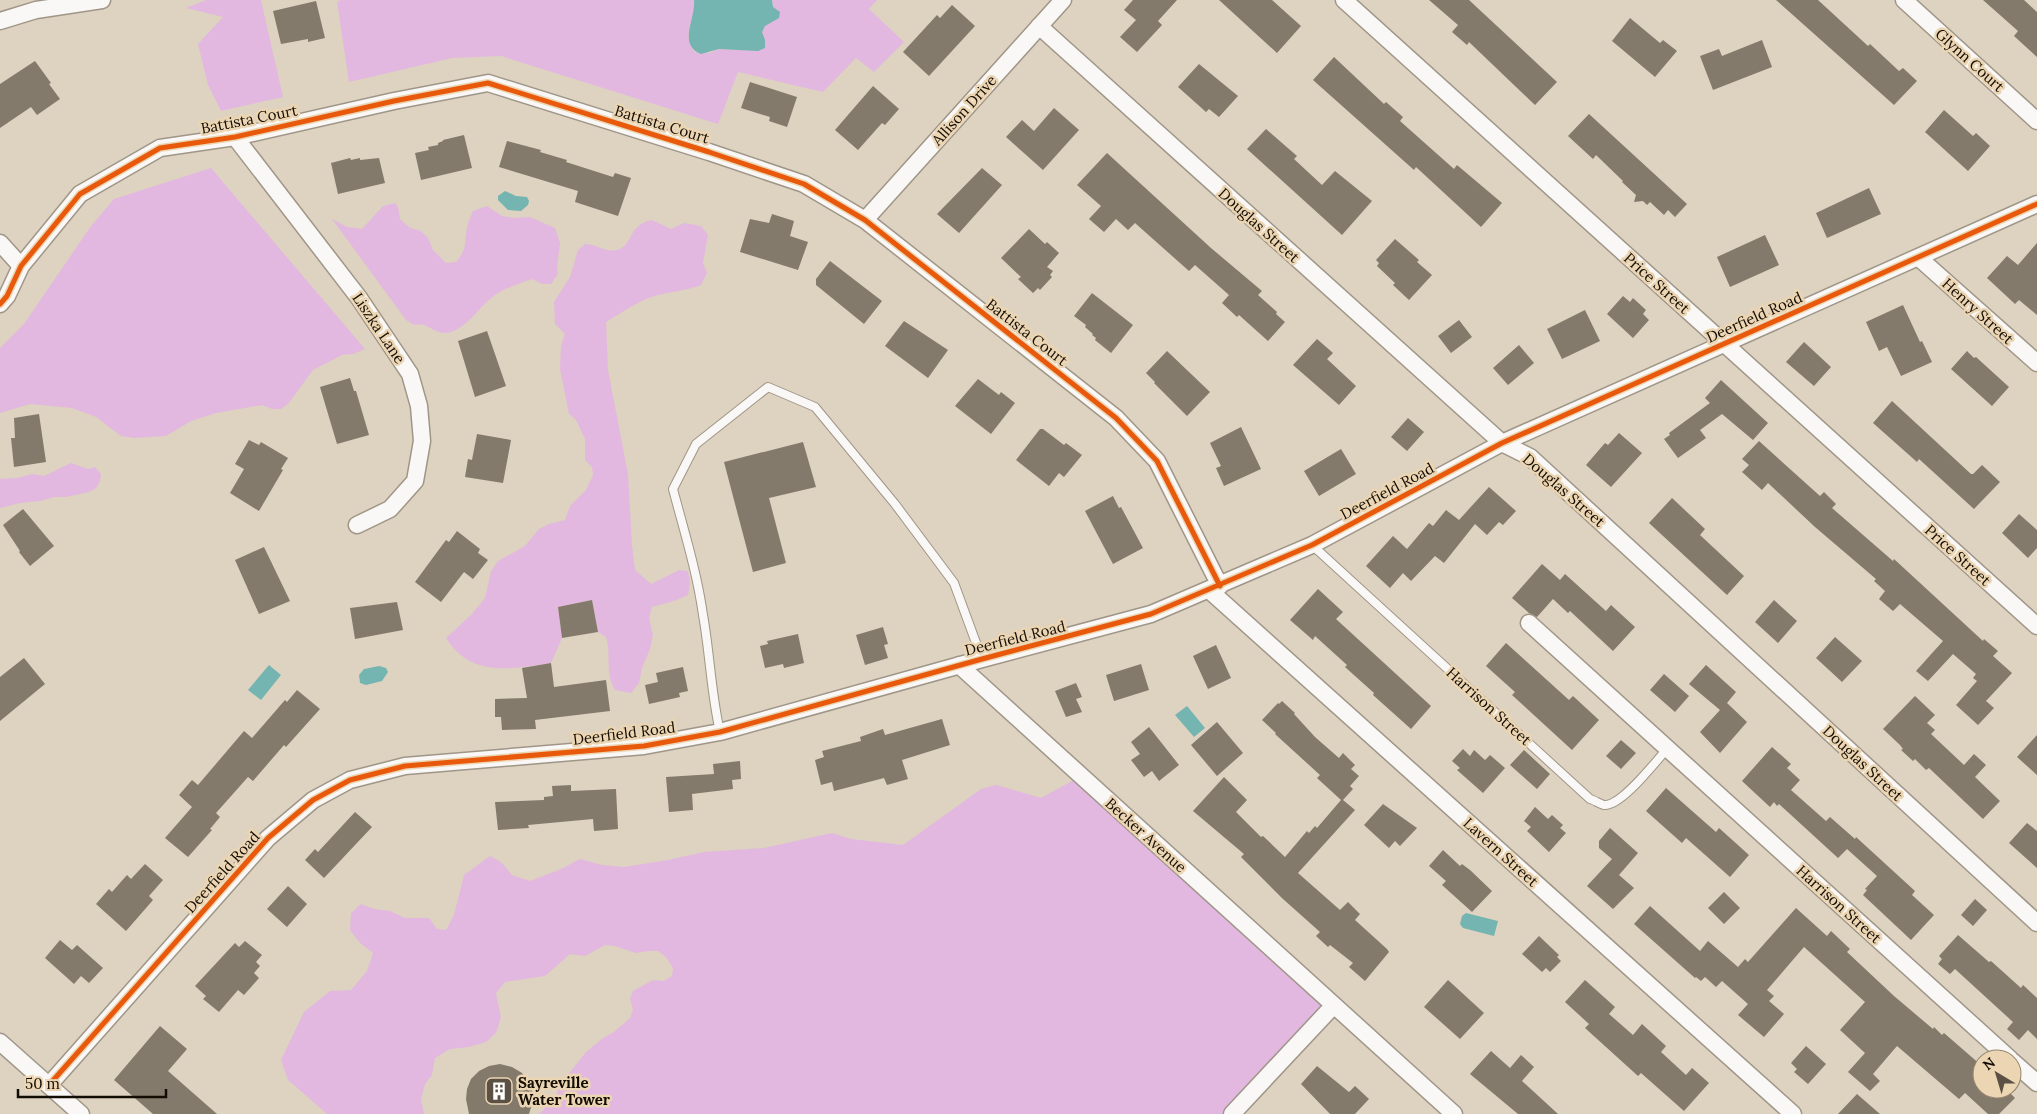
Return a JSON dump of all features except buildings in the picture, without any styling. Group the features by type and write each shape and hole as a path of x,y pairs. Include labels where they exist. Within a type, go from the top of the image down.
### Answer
{"street":[{"path":"0,21 36,10 102,0"},
{"name":"Allison Drive","path":"865,220 1063,0"},
{"name":"Price Street","path":"1344,0 2037,626"},
{"name":"Glynn Court","path":"1904,0 2037,121"},
{"name":"Douglas Street","path":"1039,26 1502,444 1530,457 2037,923"},
{"name":"Battista Court","path":"0,304 7,296 21,266 80,194 160,148 235,137 394,101 488,83 709,152 804,184 865,220 1116,418 1157,461 1214,588"},
{"name":"Liszka Lane","path":"235,137 359,298 410,374 419,406 422,441 415,480 390,509 356,525"},
{"name":"Deerfield Road","path":"49,1085 268,838 313,800 350,780 405,766 644,746 720,732 982,658 1151,614 1312,545 1502,444 2037,204"},
{"path":"0,243 21,266"},
{"name":"Henry Street","path":"1919,258 2037,363"},
{"name":"Lavern Street","path":"1214,588 1793,1114"},
{"name":"Harrison Street","path":"1529,623 1999,1049"},
{"name":"Becker Avenue","path":"959,665 1454,1114"},
{"path":"1232,1114 1334,1005"},
{"path":"0,1042 81,1114"},
{"name":"Harrison Street","path":"2022,1070 2037,1083"}],"lane":[{"path":"720,732 715,709 700,598 673,489 696,444 768,388 815,407 895,504 954,583 982,658"},
{"name":"Harrison Street","path":"1312,545 1590,799 1605,805 1615,803 1634,786 1667,749"}],"shaded area":[{"path":"206,0 261,0 283,97 221,111 208,85 198,44 223,17 186,8"},
{"path":"341,0 694,0 689,40 695,52 710,53 719,49 747,50 765,40 761,33 773,7 772,0 877,0 869,9 904,42 874,72 856,58 823,92 738,72 718,124 501,56 452,58 349,82 337,2"},
{"path":"211,168 365,349 353,354 342,355 313,370 288,404 281,409 272,409 262,405 216,413 191,421 166,436 135,438 121,436 96,417 72,408 30,404 0,413 0,348 24,324 91,226 114,199"},
{"path":"395,203 398,207 400,219 410,228 421,231 428,238 433,250 446,263 456,262 462,253 465,245 467,225 473,211 487,206 502,216 515,218 530,217 555,228 560,243 558,274 551,284 542,284 532,279 499,292 457,330 445,333 423,325 414,325 406,320 332,219 347,227 362,229 383,206"},
{"path":"652,220 671,229 684,223 701,226 708,235 703,263 707,273 701,285 651,297 606,322 608,370 628,474 635,570 651,584 679,570 688,571 690,583 688,595 652,607 649,618 653,635 650,649 642,668 639,683 631,693 615,690 612,683 609,670 608,644 606,637 598,632 592,600 558,608 562,638 551,663 493,668 467,660 456,651 446,638 471,615 485,598 491,571 498,561 525,546 539,529 565,520 570,506 586,490 593,475 592,467 585,460 585,439 576,420 569,414 560,369 561,346 565,334 555,324 554,302 570,277 578,250 585,244 613,251 617,250 626,244 638,226"},
{"path":"71,463 88,469 95,467 101,474 96,488 89,492 66,497 54,497 0,508 0,479 17,478 33,474 44,476"},
{"path":"1081,776 1334,1005 1232,1114 539,1114 555,1098 560,1085 586,1052 630,1018 633,1009 630,999 633,991 653,980 664,981 672,976 673,968 666,957 658,951 636,953 615,946 605,945 585,956 570,954 545,976 505,982 496,993 501,1017 496,1033 486,1042 469,1047 450,1049 435,1058 432,1075 425,1084 421,1099 424,1114 327,1114 288,1080 281,1060 304,1012 330,991 351,990 367,971 373,953 359,942 350,930 351,913 361,904 374,909 390,911 405,918 429,918 437,929 446,930 454,915 464,875 490,856 501,862 512,875 530,881 561,869 580,859 602,865 624,867 704,852 764,848 832,833 851,839 903,845 981,789 996,785 1041,798"}],"water":[{"path":"694,0 772,0 773,7 780,12 779,18 765,26 762,32 765,48 758,51 719,49 701,54 694,50 689,38"},
{"path":"505,191 516,196 527,197 528,205 521,211 508,210 498,200 498,196"},
{"path":"269,665 281,675 261,700 248,690"},
{"path":"379,666 386,668 388,672 382,681 366,685 360,683 359,675 364,669"},
{"path":"1187,706 1205,728 1194,737 1175,715"},
{"path":"1466,913 1498,921 1494,936 1463,928 1460,924 1462,916"}],"cycle path":[{"path":"0,304 7,296 21,266 80,194 160,148 235,137 394,101 488,83 709,152 804,184 865,220 1116,418 1157,461 1220,586"},
{"path":"49,1085 268,838 313,800 350,780 405,766 644,746 720,732 1151,614 1312,545 1502,443 2037,204"}],"place":[{"name":"Sayreville Water Tower","path":"499,1091"}]}
